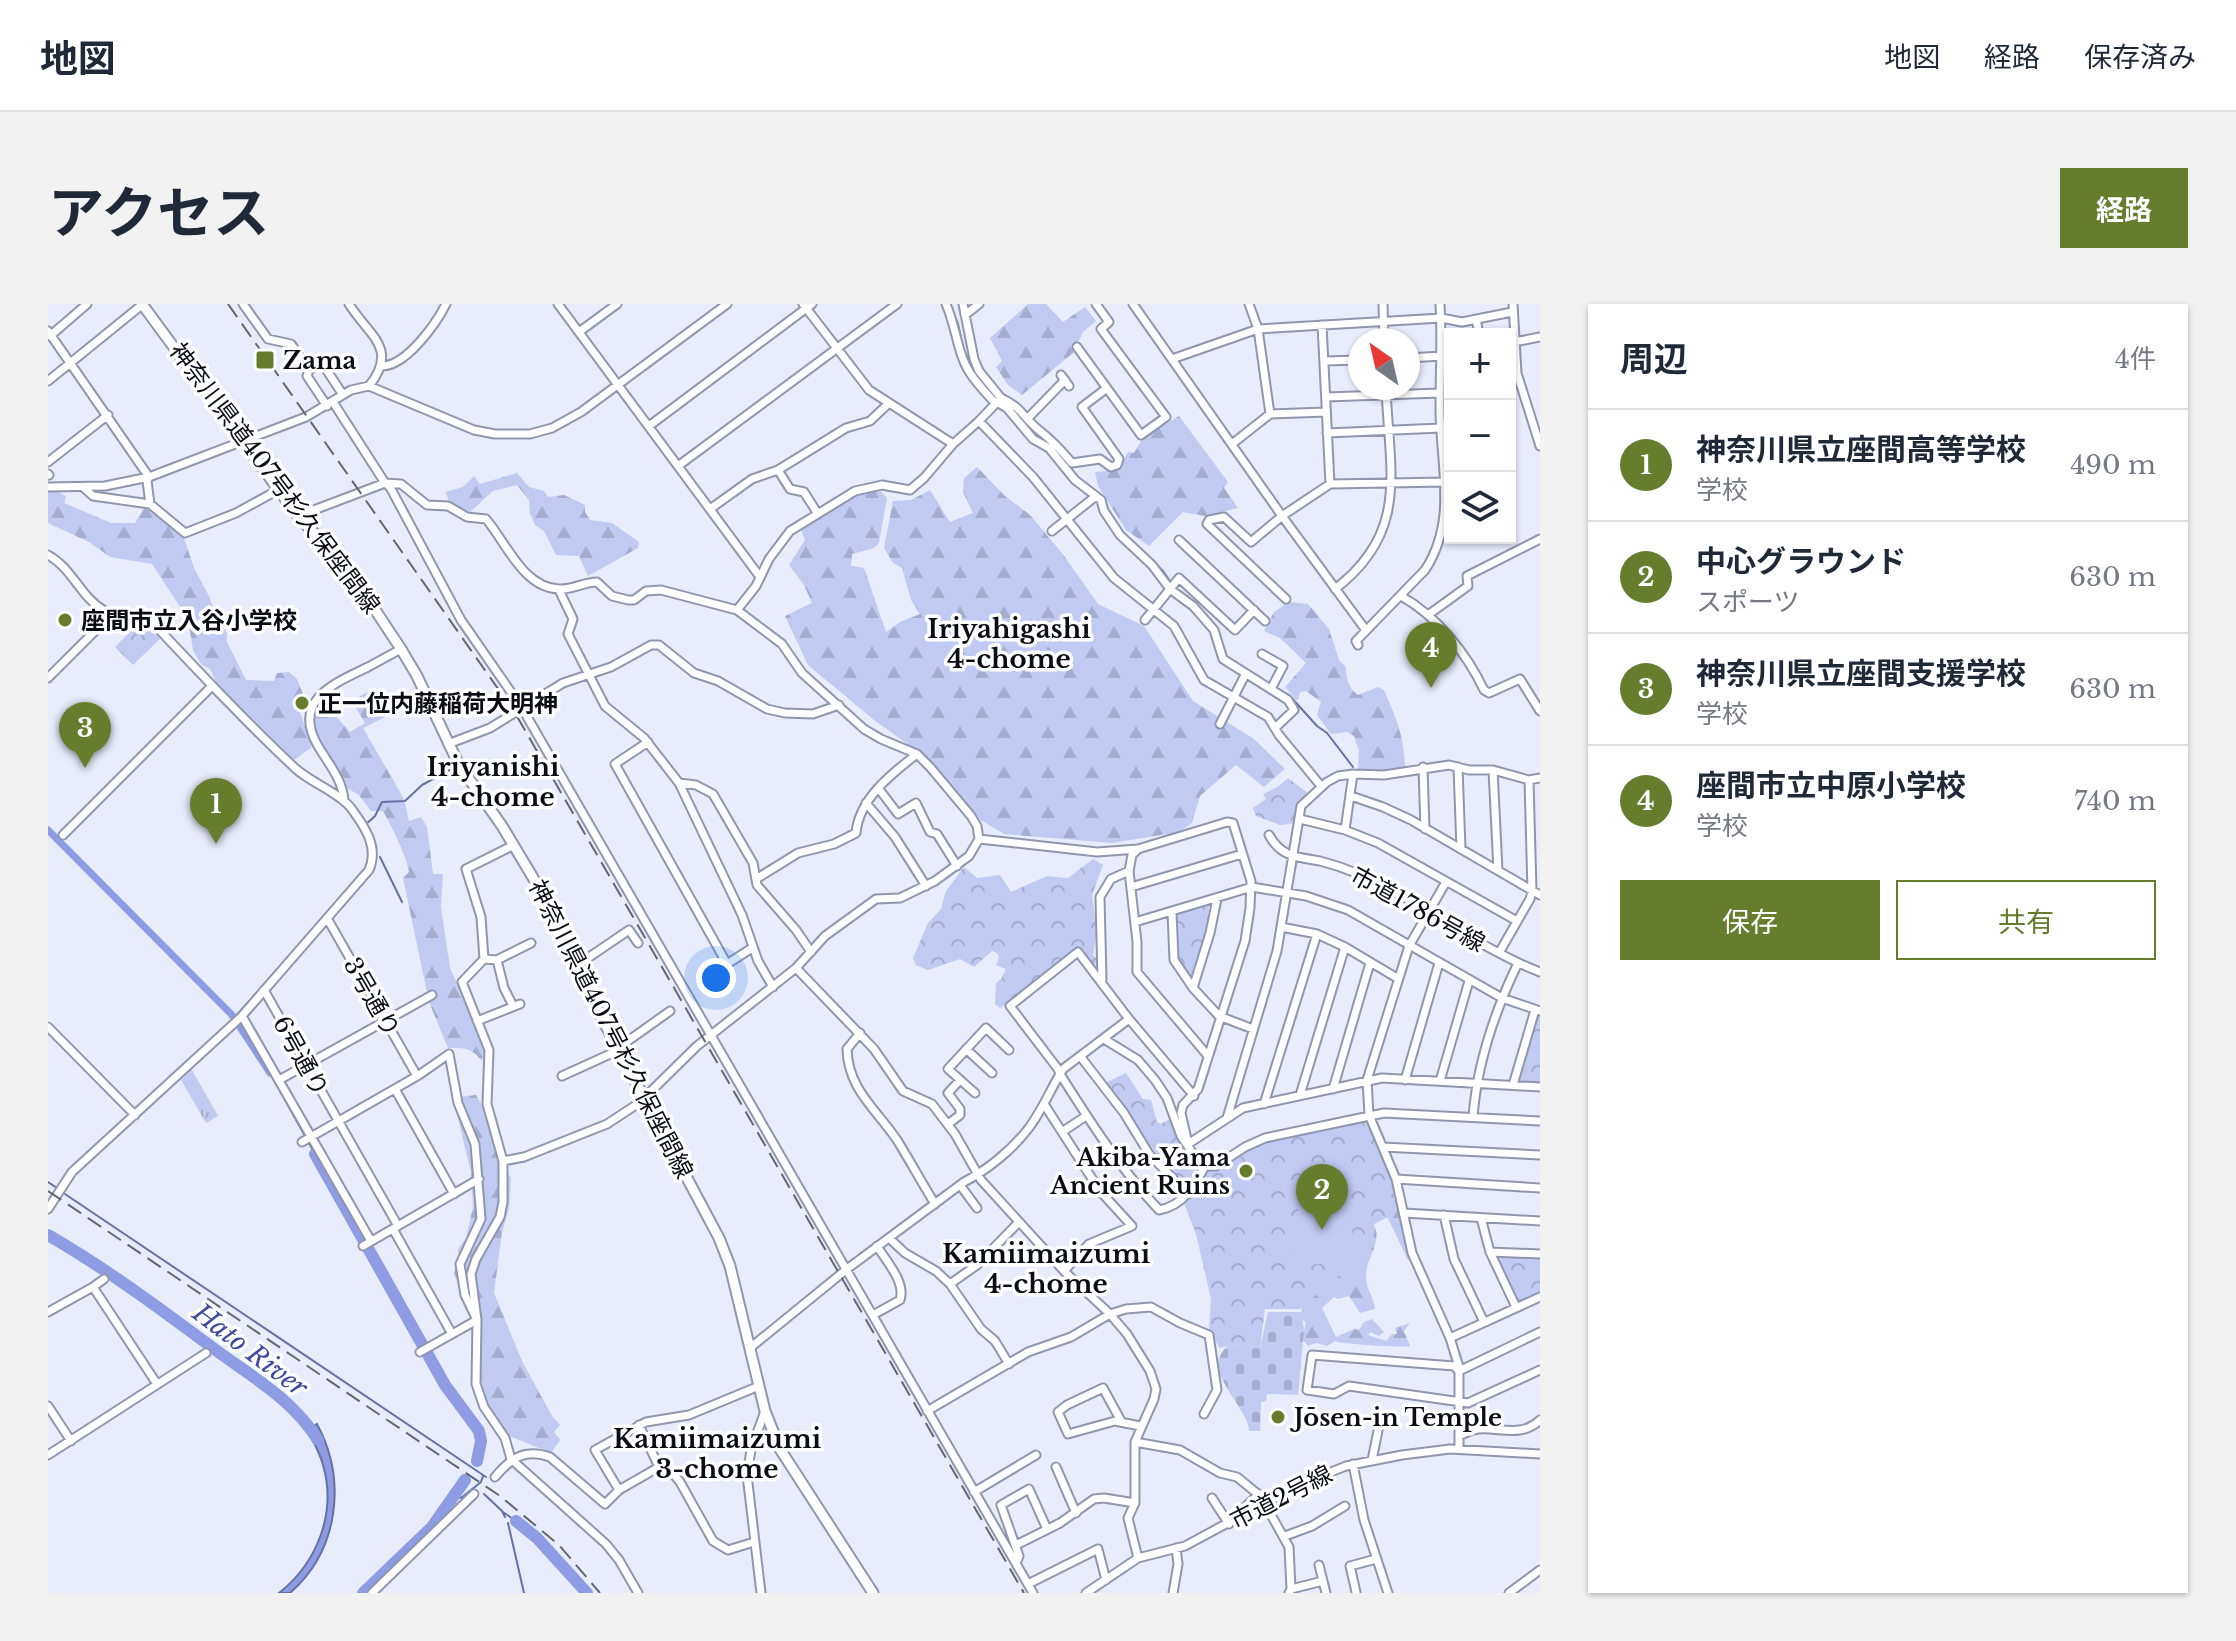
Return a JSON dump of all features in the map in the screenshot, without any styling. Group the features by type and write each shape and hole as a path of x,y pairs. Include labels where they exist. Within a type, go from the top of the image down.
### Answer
{"main road":[{"name":"神奈川県道407号杉久保座間線","path":"143,304 298,516 348,569 417,676 463,771 491,807 568,936 599,1013 719,1238 730,1266 765,1411 788,1463 873,1593"}],"street":[{"path":"87,304 49,334 149,477"},
{"path":"48,381 143,304"},
{"path":"243,304 268,339 291,344 309,370"},
{"path":"349,304 380,346 382,366 369,386"},
{"path":"382,366 394,364 415,345 433,327 446,304"},
{"path":"558,304 760,577"},
{"path":"579,332 617,304"},
{"path":"48,487 84,488 149,477 306,417 359,387 369,386 464,426 495,434 530,434 552,428 581,412 727,304"},
{"path":"678,466 897,304"},
{"path":"946,304 970,373 1007,408 1033,439 1049,448 1075,480 1101,500 1104,511 1120,535 1214,630 1223,659 1245,675 1272,686 1294,710 1275,728"},
{"path":"963,304 979,371 998,401 1017,405 1038,430 1054,440 1072,463 1100,459 1111,467 1117,465 1119,459 1082,407 1107,388"},
{"path":"965,315 979,304"},
{"path":"1077,347 1141,435 1166,417 1101,329 1109,322 1096,304"},
{"path":"1133,304 1365,629"},
{"path":"1249,304 1258,329 1270,414"},
{"path":"1383,304 1384,328"},
{"path":"1440,304 1441,428 1445,472"},
{"path":"649,426 807,305 869,390 953,444"},
{"path":"1172,359 1258,329 1441,318 1462,322 1513,308 1512,328"},
{"path":"1476,319 1478,328"},
{"path":"1322,325 1330,484"},
{"path":"1516,343 1540,337"},
{"path":"1420,357 1442,356"},
{"path":"1324,361 1348,360"},
{"path":"343,395 324,366 317,365 309,370 307,376 390,487 461,620 522,708 1033,1593"},
{"path":"1516,379 1537,426 1540,446"},
{"path":"1028,418 1065,380"},
{"path":"1420,393 1440,393"},
{"path":"1326,397 1348,395"},
{"path":"1335,589 1368,559 1386,522 1391,481 1386,400"},
{"path":"737,610 790,531 855,491 882,485 910,490 998,401"},
{"path":"710,509 752,479 778,470 846,428 870,421 888,404"},
{"path":"1232,444 1270,414 1326,412"},
{"path":"48,462 108,415"},
{"path":"979,421 1033,477 1114,578 1174,626 1204,680 1268,717 1321,786"},
{"path":"1327,433 1441,428"},
{"path":"778,470 790,489 804,492 818,514"},
{"path":"149,477 150,504"},
{"path":"1286,599 1207,524 1209,520 1224,517 1251,542 1282,516 1330,484 1444,482"},
{"path":"298,516 385,483 401,484 427,505 448,506 467,517 486,519 521,569 545,585 559,590 597,582 612,596 628,600 634,600 646,591 661,590 737,610 782,644 802,673 872,734 917,754 945,783 977,826 979,839 969,856 957,866 900,898 876,899 825,936 796,968 697,1046 645,1097 607,1124 503,1165"},
{"path":"84,488 93,496 150,504 185,533 236,513 278,490"},
{"path":"1052,531 1096,496"},
{"path":"1358,645 1356,641 1365,629 1425,570 1444,516"},
{"path":"1428,615 1468,586 1467,576 1540,539"},
{"path":"1179,540 1265,621"},
{"path":"48,555 63,564 96,605 112,614 143,616 152,622 212,686 307,778 344,801 378,854 369,870 239,1019 72,1172 48,1209"},
{"path":"1145,620 1179,578 1235,630 1254,610"},
{"path":"559,590 573,619 568,634 605,706 648,742 679,783 742,915 752,948 773,987"},
{"path":"1401,596 1428,615 1449,640 1461,648 1484,690 1489,693 1520,679 1540,711"},
{"path":"48,678 112,614"},
{"path":"448,744 490,728 557,686 611,667 651,645 659,645 694,673 718,681 767,709 813,714 839,705"},
{"path":"344,801 342,785 311,732 312,709 316,699 334,683 401,649"},
{"path":"1262,654 1283,666 1272,686"},
{"path":"1220,724 1245,675"},
{"path":"63,835 212,686"},
{"path":"648,742 615,764 727,964 752,948"},
{"path":"756,879 798,853 834,844 856,833 858,818 866,803 917,754"},
{"path":"1423,767 1425,829"},
{"path":"1227,1118 1277,951 1301,804 1338,776 1353,774 1384,775 1423,767 1458,767 1493,770 1529,780 1540,778"},
{"path":"1458,767 1461,849"},
{"path":"1493,770 1498,870"},
{"path":"1345,830 1353,774"},
{"path":"1499,953 1536,893 1529,780"},
{"path":"679,783 696,785 713,794 753,863 757,885 811,952"},
{"path":"879,789 898,814 916,803 930,832 937,834 957,866"},
{"path":"1351,796 1383,807 1425,829 1536,893"},
{"path":"866,803 895,837 926,886"},
{"path":"1300,819 1345,830 1385,846 1517,921"},
{"path":"979,839 1097,852 1138,849 1231,822 1252,887 1245,941 1194,1096 1183,1105 1181,1113 1188,1144"},
{"path":"1269,835 1281,852 1292,857"},
{"path":"514,845 466,869 481,917 484,959 462,982 489,1050 487,1104 503,1165 500,1217 471,1274 477,1320 476,1384 479,1396 505,1438 511,1459 619,1560 638,1593"},
{"path":"1138,849 1132,855 1129,871 1137,972 1208,1056"},
{"path":"1131,887 1242,854"},
{"name":"市道1786号線","path":"1292,857 1322,861 1352,871 1499,953 1540,972"},
{"path":"1102,982 1100,897 1111,879 1129,871"},
{"path":"1446,882 1409,946 1367,1080 1369,1115 1396,1179 1412,1253 1450,1338 1460,1401 1459,1449"},
{"path":"1135,922 1252,887 1288,892 1337,905 1469,981 1502,998 1538,1010 1513,1085"},
{"path":"1193,988 1217,899"},
{"path":"1172,912 1174,960 1193,988 1219,1016 1253,1029"},
{"name":"3号通り","path":"327,918 417,1076"},
{"path":"1281,927 1317,934 1397,978"},
{"path":"579,964 629,930 638,943"},
{"path":"1264,1104 1317,934"},
{"path":"484,959 497,960 531,943"},
{"path":"1300,1095 1345,947"},
{"path":"1194,1096 1078,952 1010,1006 1060,1074 1127,1176 1162,1210 1188,1194 1205,1166"},
{"path":"477,1021 516,1005 504,988 497,960"},
{"path":"1333,1089 1370,963"},
{"path":"1405,1080 1439,963"},
{"path":"1473,1117 1475,1083 1502,998 1518,963"},
{"path":"796,968 860,1033 903,1091 928,1101 965,1148 978,1175 1064,1271 1110,1314 1127,1334 1155,1380 1154,1399 1135,1442 1135,1503 1128,1525 1138,1558"},
{"path":"1440,1081 1469,981"},
{"name":"6号通り","path":"264,990 452,1334"},
{"path":"279,1080 432,995"},
{"path":"562,1076 618,1049 670,1011"},
{"path":"239,1019 279,1080 306,1140 367,1243 479,1179"},
{"path":"750,1348 877,1246 978,1175 1028,1129 1060,1074 1129,1019"},
{"path":"48,1027 135,1115"},
{"path":"975,1093 948,1069 986,1028 1009,1050"},
{"path":"860,1033 847,1049 853,1083 896,1138 935,1204"},
{"path":"1104,1039 1138,1060 1162,1088 1181,1136 1205,1166 1216,1166 1265,1138 1369,1115 1414,1113 1540,1121"},
{"path":"966,1049 992,1073"},
{"path":"306,1140 449,1054 458,1103 475,1144 479,1179 481,1219 460,1264 465,1295 477,1320"},
{"path":"1080,1056 1124,1113 1149,1154 1188,1194"},
{"path":"1188,1144 1243,1108 1367,1080 1382,1078 1540,1087"},
{"path":"948,1124 960,1115 960,1109 948,1093 960,1080"},
{"path":"395,1089 454,1194"},
{"path":"1044,1104 1100,1191 1132,1226 1089,1244 1064,1271"},
{"path":"1062,1132 1086,1116"},
{"path":"1383,1147 1540,1155"},
{"path":"1396,1179 1540,1188"},
{"path":"960,1185 977,1208"},
{"path":"1404,1213 1540,1221"},
{"path":"1444,1215 1454,1259 1484,1322"},
{"path":"1481,1218 1490,1252 1516,1307"},
{"path":"950,1284 977,1265 1019,1222"},
{"path":"889,1238 950,1284 1009,1364"},
{"path":"873,1315 900,1300 902,1288 877,1246"},
{"path":"1490,1252 1540,1254"},
{"path":"48,1312 104,1279"},
{"path":"93,1287 157,1384"},
{"path":"1450,1338 1540,1297"},
{"path":"927,1411 1028,1352 1071,1337 1110,1314 1151,1307 1209,1335 1217,1385 1204,1414"},
{"path":"424,1350 477,1320"},
{"path":"1540,1332 1456,1368 1312,1355 1307,1390 1334,1394 1349,1386 1468,1403 1540,1370"},
{"path":"48,1455 206,1353"},
{"path":"619,1490 595,1450 639,1425 656,1419 689,1415 759,1386"},
{"path":"1121,1421 1103,1388 1058,1412 1068,1434 1115,1421 1140,1426"},
{"path":"48,1406 71,1441"},
{"path":"761,1593 748,1462 765,1411"},
{"path":"1459,1436 1479,1429 1519,1432 1534,1427 1540,1420"},
{"path":"1372,1460 1380,1421"},
{"path":"639,1425 659,1467 680,1482 713,1541 720,1547 735,1549 754,1542"},
{"path":"1135,1442 1180,1450 1220,1473 1237,1477 1260,1494 1243,1509 1243,1516"},
{"name":"市道2号線","path":"1086,1593 1138,1558 1176,1548 1229,1524 1310,1479 1353,1464 1459,1449 1540,1454"},
{"path":"495,1477 511,1459 530,1453 550,1457 605,1504 619,1490 659,1467"},
{"path":"974,1492 1036,1455"},
{"path":"1353,1464 1364,1520 1388,1593"},
{"path":"1056,1467 1076,1513"},
{"path":"1016,1563 1019,1556 1001,1505 1029,1489 1047,1529"},
{"path":"372,1593 474,1494"},
{"path":"1212,1498 1229,1524"},
{"path":"1016,1545 1076,1513 1094,1499 1135,1503"},
{"path":"1265,1504 1289,1547 1290,1591 1323,1581"},
{"path":"1285,1536 1312,1526 1345,1506"},
{"path":"1173,1593 1178,1564 1176,1548"},
{"path":"1028,1584 1098,1549 1106,1580"},
{"path":"1356,1592 1350,1566 1376,1559"},
{"path":"1319,1565 1326,1593"},
{"path":"1510,1593 1540,1570"}],"green space":[{"path":"1028,304 1046,304 1063,322 1085,307 1096,321 1083,332 1073,353 1022,395 1008,385 996,367 1002,361 990,338"},
{"path":"1179,416 1228,482 1224,488 1238,508 1205,516 1183,512 1149,546 1126,530 1098,486 1095,472 1119,470 1128,452 1134,453 1143,438"},
{"path":"977,467 1005,496 1030,515 1098,604 1144,626 1193,701 1254,739 1285,769 1264,787 1236,765 1200,796 1192,823 1179,832 1112,843 1004,834 981,820 923,755 874,720 808,665 785,616 812,603 804,585 789,565 805,540 800,527 852,496 879,489 887,498 879,543 874,548 852,554 851,566 864,568 886,632 920,614 911,600 902,568 893,563 884,548 893,501 911,500 930,490 950,522 973,513 963,492 964,478"},
{"path":"517,473 529,487 544,491 548,497 564,495 585,505 590,520 612,523 639,542 638,548 588,576 579,556 556,555 544,531 535,525 529,500 517,485 493,491 470,512 449,502 446,492 463,487 474,476 480,484"},
{"path":"48,487 66,496 64,503 111,523 135,523 144,508 165,517 183,535 194,568 227,633 227,642 246,680 274,681 277,673 289,672 297,679 303,694 296,701 312,747 294,760 217,684 210,669 201,664 193,650 188,619 152,564 110,557 89,542 48,523"},
{"path":"1289,602 1308,604 1329,629 1339,660 1346,667 1348,682 1358,695 1378,687 1384,690 1399,728 1405,768 1366,773 1358,770 1359,751 1354,736 1347,732 1331,734 1317,715 1321,702 1306,691 1300,692 1296,700 1285,687 1306,663 1280,638 1264,631 1274,612"},
{"path":"141,621 160,639 133,665 115,647"},
{"path":"370,691 385,717 363,728 404,799 409,821 421,817 427,827 433,874 443,874 441,907 450,968 486,1047 486,1058 481,1060 466,1049 448,1048 429,1002 403,878 409,872 408,866 390,824 383,811 371,811 359,795 345,787 316,738 312,725 315,710 326,705 350,732 365,723 353,703"},
{"path":"1288,778 1309,794 1298,804 1295,823 1280,825 1256,816 1253,808 1266,799 1263,794"},
{"path":"1093,859 1103,865 1092,895 1097,931 1093,955 1097,959 1095,966 1092,967 1077,950 1000,1008 995,1004 996,983 1006,969 996,965 997,953 992,951 974,967 960,959 928,970 916,965 913,958 928,923 941,909 946,891 964,867 977,878 1000,875 1011,892 1047,876 1068,878"},
{"path":"1209,903 1207,931 1193,976 1190,977 1177,960 1176,913"},
{"path":"1540,1015 1540,1083 1520,1082 1517,1077 1536,1018"},
{"path":"192,1070 218,1116 206,1123 181,1080"},
{"path":"1126,1073 1143,1099 1151,1100 1157,1122 1161,1124 1170,1119 1177,1136 1198,1164 1187,1184 1144,1139 1107,1082"},
{"path":"476,1095 484,1109 497,1156 511,1178 509,1209 502,1232 494,1293 522,1361 560,1425 554,1432 560,1440 551,1453 497,1431 474,1389 477,1332 454,1273 458,1249 466,1238 473,1207 471,1173 454,1101 457,1097"},
{"path":"1365,1120 1382,1151 1395,1207 1393,1215 1373,1224 1374,1249 1300,1309 1265,1309 1260,1348 1236,1344 1220,1348 1209,1332 1211,1299 1196,1234 1184,1203 1193,1195 1210,1168 1254,1145"},
{"path":"1379,1147 1410,1258 1408,1260 1384,1210 1374,1225 1375,1244 1366,1270 1366,1281 1375,1309 1360,1313 1349,1296 1334,1297 1322,1308 1336,1337 1354,1329 1359,1330 1364,1322 1372,1319 1384,1332 1379,1336 1370,1332 1368,1335 1386,1341 1392,1334 1397,1334 1395,1328 1410,1323 1404,1331 1410,1346 1335,1341 1327,1346 1316,1343 1308,1346 1302,1339 1306,1322 1300,1319 1303,1302 1212,1312 1212,1297"},
{"path":"1324,1192 1341,1206 1351,1226 1351,1246 1339,1265 1314,1264 1293,1256 1291,1249 1292,1226 1305,1197"},
{"path":"1497,1255 1540,1256 1540,1293 1517,1302"},
{"path":"1268,1312 1301,1312 1304,1329 1298,1395 1267,1394 1266,1401 1261,1402 1260,1431 1249,1431 1242,1411 1221,1377 1220,1356 1228,1346 1236,1344 1260,1348"}],"water":[{"path":"317,1424 332,1468 335,1491 333,1513 319,1556 306,1576 290,1593 279,1593 304,1567 325,1519 327,1483 322,1461 308,1430"}],"waterway":[{"path":"953,312 964,352"},
{"path":"972,369 992,395"},
{"path":"1014,410 1024,420"},
{"path":"1028,425 1036,435 1047,441"},
{"path":"1074,474 1084,483"},
{"path":"1119,528 1128,538"},
{"path":"1144,553 1172,584"},
{"path":"1198,606 1217,628 1219,636"},
{"path":"1263,680 1289,695 1327,733 1353,767"},
{"path":"365,825 375,816 382,802 405,801 422,785 453,768"},
{"path":"48,830 232,1015 270,1073"},
{"path":"380,857 402,902"},
{"path":"235,1017 277,970"},
{"path":"270,1073 315,1154"},
{"path":"315,1154 445,1385 479,1431 481,1441 477,1461"},
{"path":"48,1182 57,1188"},
{"path":"62,1192 486,1477"},
{"name":"Hato River","path":"48,1235 134,1290 272,1391 297,1413 318,1440"},
{"path":"455,1493 461,1498 481,1482 483,1476"},
{"path":"363,1593 432,1527 465,1480"},
{"path":"484,1494 505,1517"},
{"path":"503,1512 516,1521"},
{"path":"516,1521 537,1538 587,1593"},
{"path":"508,1523 524,1593"}],"railway":[{"path":"228,304 515,713 1024,1593"},
{"path":"48,1191 500,1496 559,1545 600,1593"}],"place":[{"name":"Zama","path":"265,360"},
{"name":"座間市立入谷小学校","path":"65,620"},
{"name":"座間市立中原小学校","path":"1431,688"},
{"name":"正一位内藤稲荷大明神","path":"302,703"},
{"name":"神奈川県立座間支援学校","path":"85,768"},
{"name":"神奈川県立座間高等学校","path":"216,844"},
{"name":"Akiba-Yama Ancient Ruins","path":"1246,1171"},
{"name":"中心グラウンド","path":"1322,1230"},
{"name":"Jōsen-in Temple","path":"1278,1417"}],"district":[{"name":"Iriyahigashi 4-chome","path":"1009,644"},
{"name":"Iriyanishi 4-chome","path":"493,782"},
{"name":"Kamiimaizumi 4-chome","path":"1046,1269"},
{"name":"Kamiimaizumi 3-chome","path":"717,1454"}]}
